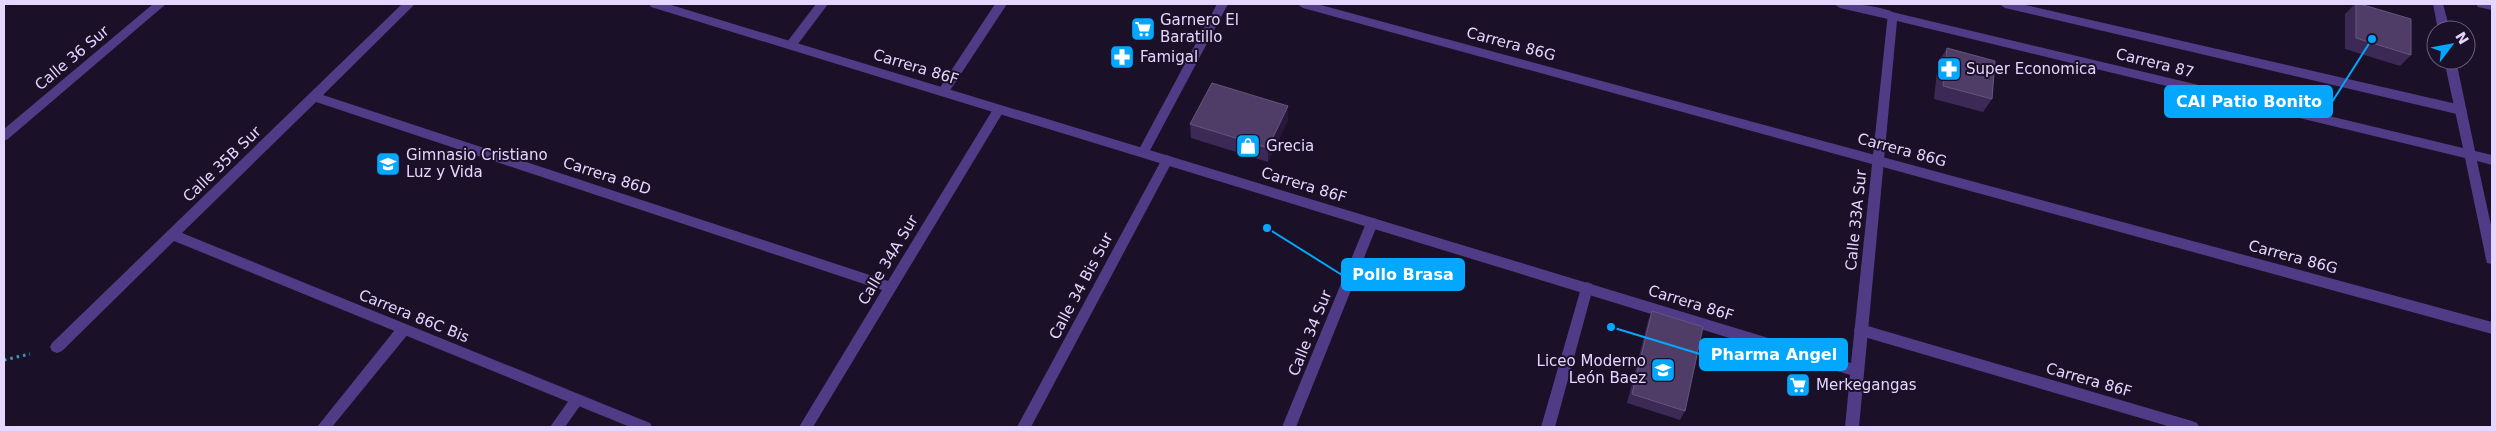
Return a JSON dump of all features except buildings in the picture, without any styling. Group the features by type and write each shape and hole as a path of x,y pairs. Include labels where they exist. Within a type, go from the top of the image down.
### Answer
{"street":[{"name":"Calle 36 Sur","path":"4,136 160,4"},
{"name":"Calle 35B Sur","path":"57,347 409,4"},
{"name":"Carrera 86F","path":"655,4 1857,371"},
{"path":"791,45 822,4"},
{"path":"943,92 1001,4"},
{"path":"1143,153 1222,4"},
{"name":"Carrera 86G","path":"1303,4 2492,328"},
{"name":"Carrera 87","path":"1842,4 2492,160"},
{"path":"2005,4 2461,110"},
{"path":"2438,4 2442,20"},
{"path":"2482,4 2492,6"},
{"name":"Calle 33A Sur","path":"1852,427 1892,16"},
{"path":"2452,70 2492,259"},
{"name":"Carrera 86D","path":"314,96 891,287"},
{"name":"Calle 34A Sur","path":"806,427 998,109"},
{"name":"Calle 34 Bis Sur","path":"1024,427 1167,160"},
{"name":"Calle 34 Sur","path":"1289,427 1372,223"},
{"name":"Carrera 86C Bis","path":"172,235 645,427"},
{"path":"1548,427 1588,288"},
{"path":"324,427 403,330"},
{"name":"Carrera 86F","path":"1861,330 2192,427"},
{"path":"558,427 577,400"}],"place":[{"name":"Garnero El Baratillo","path":"1143,29"},
{"name":"CAI Patio Bonito","path":"2372,39"},
{"name":"Famigal","path":"1122,57"},
{"name":"Super Economica","path":"1949,69"},
{"name":"Grecia","path":"1248,146"},
{"name":"Gimnasio Cristiano Luz y Vida","path":"388,164"},
{"name":"Pollo Brasa","path":"1267,228"},
{"name":"Pharma Angel","path":"1611,327"},
{"name":"Liceo Moderno León Baez","path":"1663,370"},
{"name":"Merkegangas","path":"1798,385"}]}
